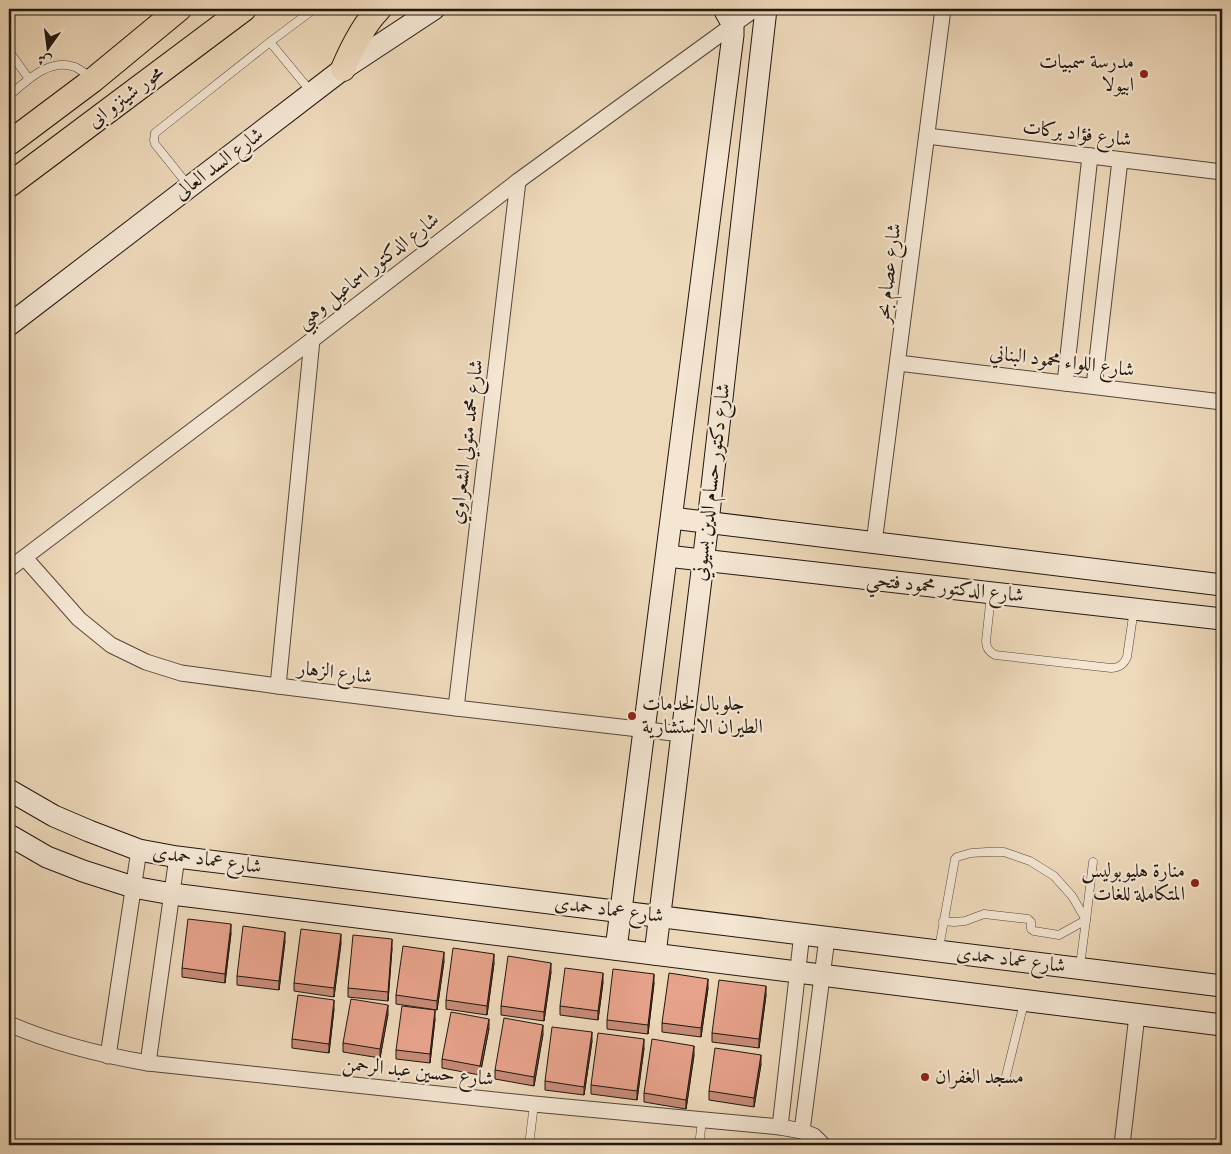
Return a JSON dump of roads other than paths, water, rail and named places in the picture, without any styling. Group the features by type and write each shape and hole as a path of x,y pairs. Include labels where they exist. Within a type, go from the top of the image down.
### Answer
{"main road":[{"name":"محور شينزو ابى","path":"9,143 93,80 179,9"},
{"name":"محور شينزو ابى","path":"9,184 244,9"},
{"path":"343,69 364,27 379,9"}],"street":[{"name":"شارع السد العالى","path":"9,325 343,69 434,9"},
{"name":"شارع الدكتور اسماعيل وهبي","path":"9,569 312,340 728,17 755,9"},
{"name":"شارع دكتور حسام الدين بسيوني","path":"655,954 708,522 766,9"},
{"name":"شارع عصام بحر","path":"874,542 943,9"},
{"name":"شارع دكتور حسام الدين بسيوني","path":"616,949 733,35 728,17"},
{"name":"شارع فؤاد بركات","path":"927,136 1222,172"},
{"path":"1065,383 1090,156"},
{"path":"1094,386 1120,160"},
{"name":"شارع محمد متولي الشعراوي","path":"456,708 518,181"},
{"path":"278,686 312,340"},
{"name":"شارع اللواء محمود البناني","path":"898,363 1222,402"},
{"name":"شارع الدكتور محمود فتحي","path":"672,518 1222,585"},
{"name":"شارع الدكتور محمود فتحي","path":"667,556 1222,620"},
{"name":"شارع الزهار","path":"25,558 79,619 111,645 146,662 181,672 278,686 682,734"},
{"name":"شارع عماد حمدى","path":"9,790 54,816 138,850 177,857 1222,986"},
{"name":"شارع عماد حمدى","path":"9,835 47,856 83,871 133,887 172,894 1222,1026"},
{"path":"108,1056 138,850"},
{"path":"148,1064 177,857"},
{"path":"780,1127 802,933"},
{"path":"802,1131 828,938"},
{"path":"1122,1145 1137,1015"},
{"name":"شارع حسين عبد الرحمن","path":"9,1024 28,1032 108,1056 148,1064 534,1104 780,1127 802,1131 814,1136 823,1145"}],"lane":[{"path":"190,187 155,144 155,133 314,9"},
{"path":"270,42 312,93"},
{"path":"9,51 12,61 29,79"},
{"path":"9,96 29,79 56,65 74,67 93,80"},
{"path":"992,593 986,645 991,653 995,655 1117,668 1122,666 1127,657 1134,609"},
{"path":"938,951 955,859 971,853 1004,852 1030,861 1054,876 1072,896 1086,920"},
{"path":"1080,968 1093,862"},
{"path":"943,921 965,921 984,914 1028,919 1032,922 1031,929 1034,932 1059,935 1086,920"},
{"path":"1006,1076 1024,1001"},
{"path":"529,1145 534,1104"},
{"path":"699,1145 702,1120"}],"place":[{"name":"مدرسة سمبيات ابيولا","path":"1144,74"},
{"name":"جلوبال لخدمات الطيران الاستشارية","path":"632,716"},
{"name":"منارة هليوبوليس المتكاملة للغات","path":"1195,883"},
{"name":"مسجد الغفران","path":"925,1077"}]}
